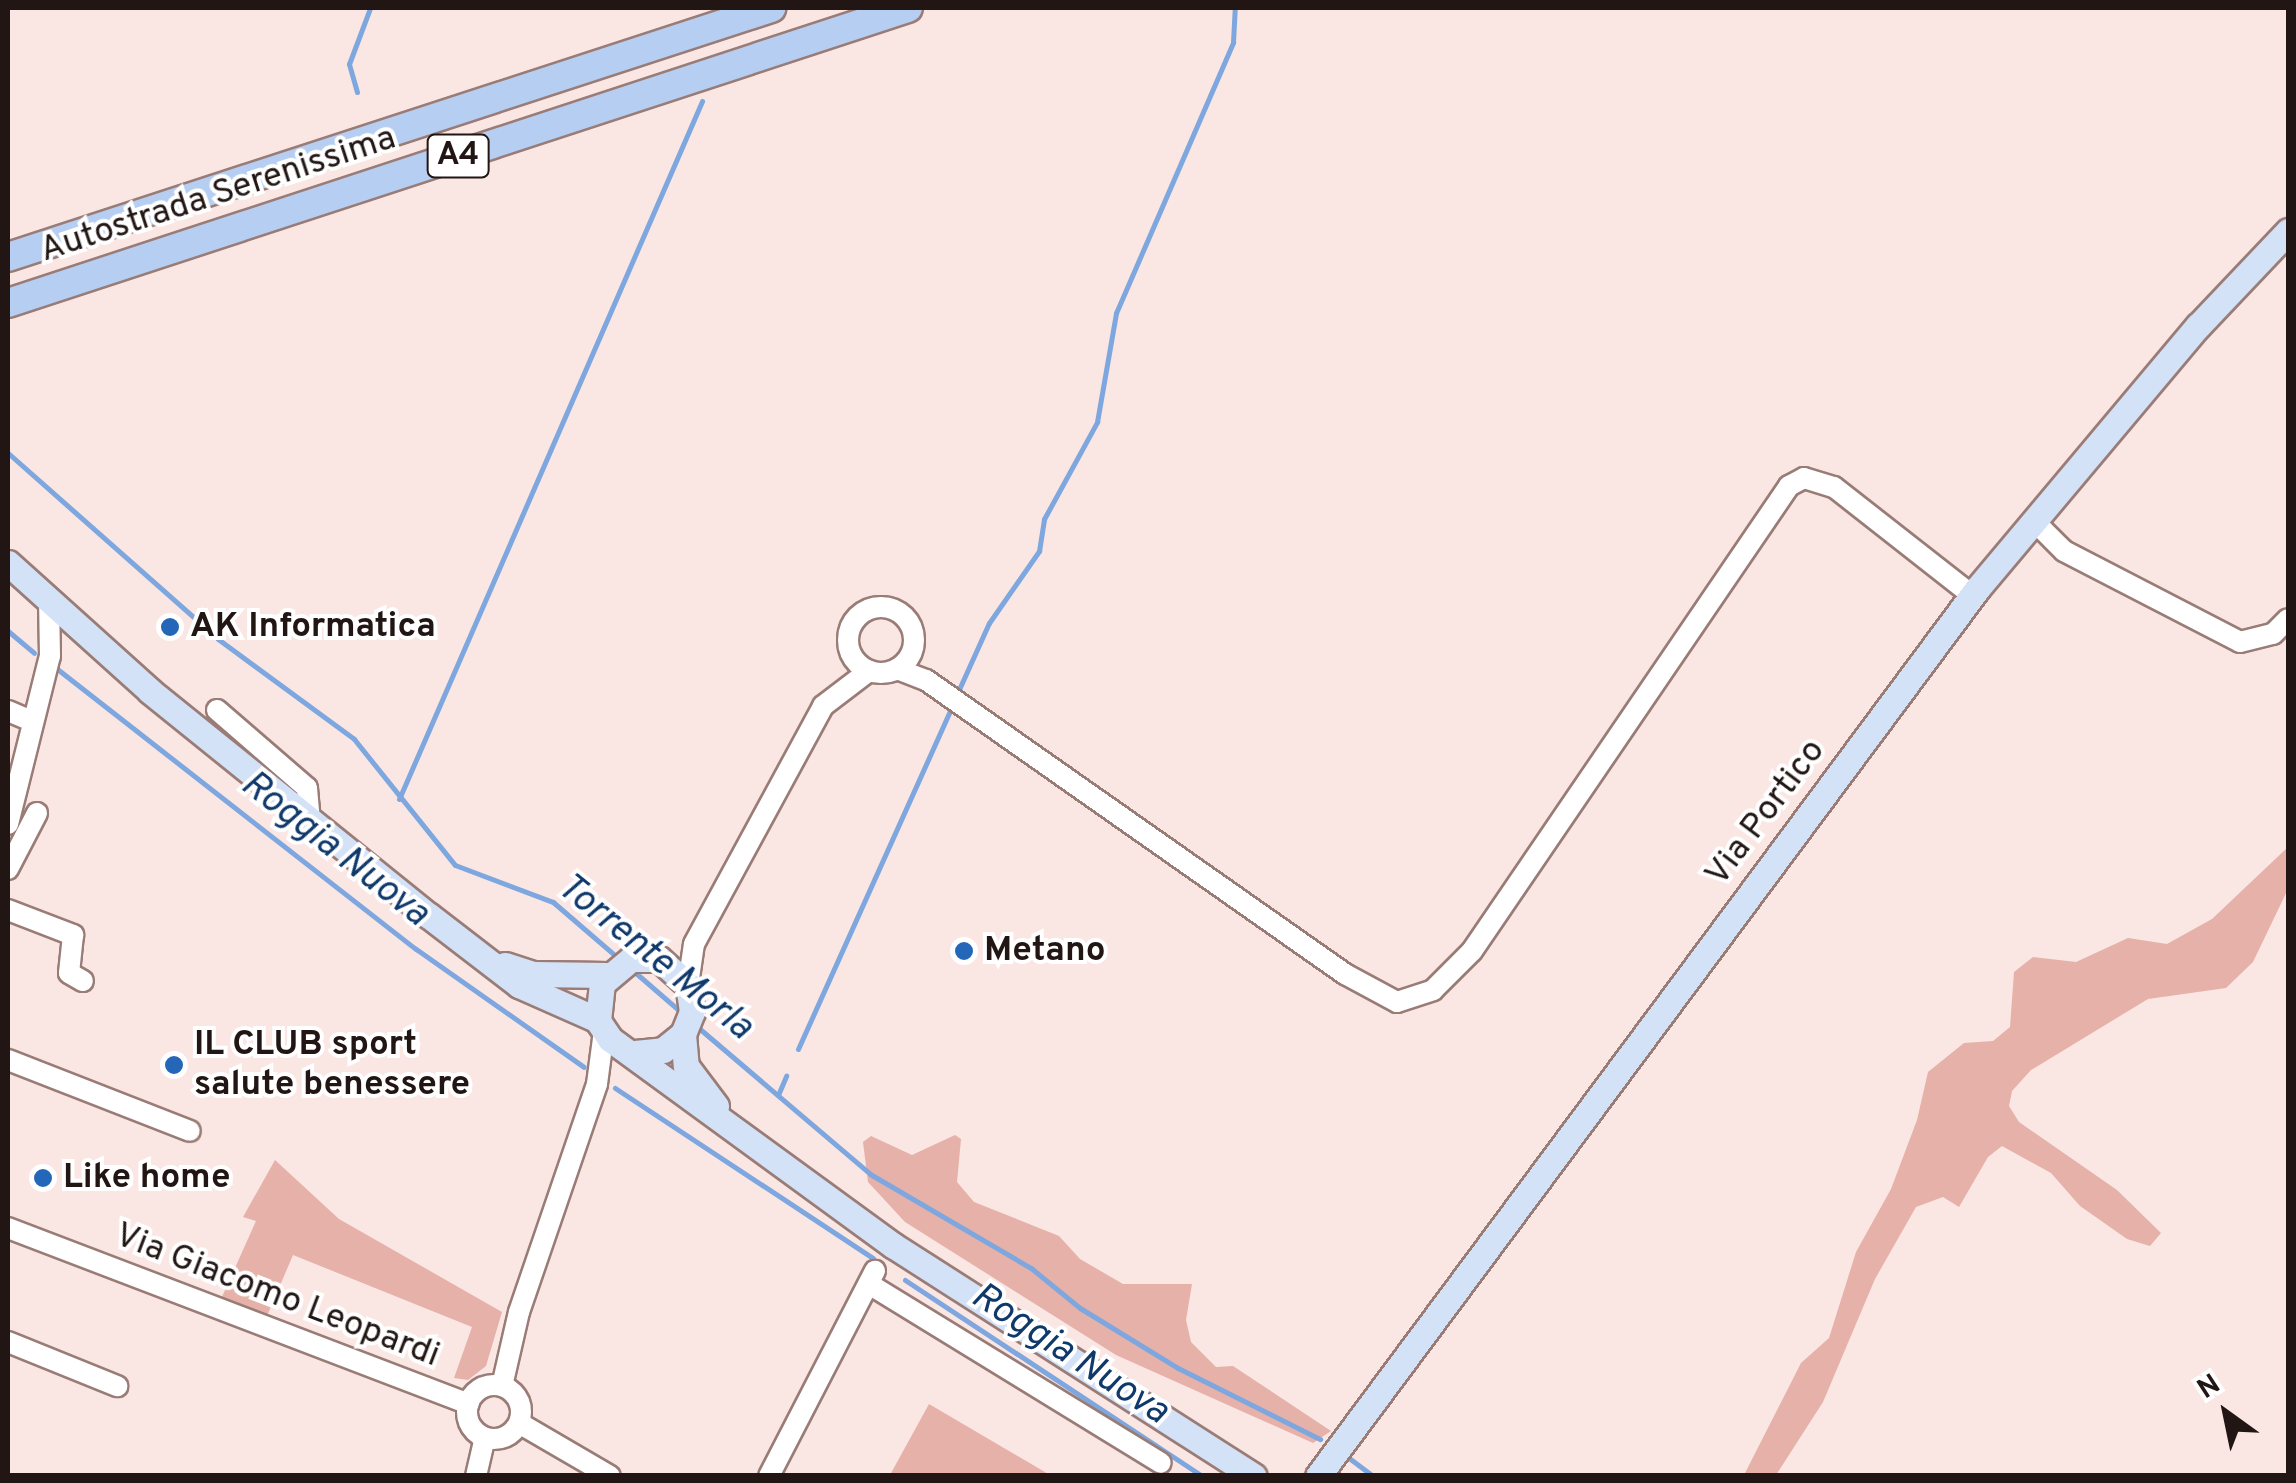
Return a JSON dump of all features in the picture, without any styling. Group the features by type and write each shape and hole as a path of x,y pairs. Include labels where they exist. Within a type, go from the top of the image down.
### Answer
{"highway":[{"name":"Autostrada Serenissima","path":"8,258 772,8"},
{"name":"Autostrada Serenissima","path":"8,303 908,8"}],"main road":[{"name":"Via Portico","path":"1325,1470 1977,589 2198,326 2288,232"},
{"path":"8,562 85,636 310,822 520,985 614,1038 760,1154 1254,1476"},
{"path":"491,961 533,974 666,962 688,985 686,1066 701,1089 760,1154"},
{"path":"614,1038 598,993 619,967"},
{"path":"614,1038 663,1050 687,1026"}],"street":[{"path":"688,985 694,944 823,706 869,672 897,669 926,680 1345,974 1397,1002 1433,990 1472,951 1789,486 1804,478 1834,486 1968,592 1977,589"},
{"path":"2033,520 2064,551 2240,642 2274,634 2288,619"},
{"path":"8,824 50,656 48,601"},
{"path":"844,688 854,619 874,607 906,618 912,650 926,680"},
{"path":"50,656 85,636"},
{"path":"897,669 912,650"},
{"path":"849,652 869,672"},
{"path":"217,710 307,788 310,822"},
{"path":"8,711 32,721"},
{"path":"8,869 36,813"},
{"path":"8,910 74,935 68,972 82,981"},
{"path":"666,962 694,944"},
{"path":"502,1386 520,1312 614,1038"},
{"path":"8,1060 190,1131"},
{"name":"Via Giacomo Leopardi","path":"8,1228 468,1404"},
{"path":"770,1476 872,1277 960,1339 1161,1462"},
{"path":"8,1342 118,1386"},
{"path":"502,1386 518,1401 518,1422 503,1438 485,1438 468,1422 468,1404 481,1388 502,1386"},
{"path":"518,1422 610,1476"},
{"path":"476,1476 485,1438"}],"shaded area":[{"path":"2288,847 2288,889 2253,962 2226,988 2148,999 2031,1070 2012,1091 2009,1106 2019,1122 2117,1190 2161,1233 2150,1246 2127,1239 2080,1206 2051,1173 2002,1146 1988,1157 1959,1207 1943,1197 1916,1207 1875,1279 1823,1402 1776,1475 1744,1475 1801,1363 1829,1338 1856,1252 1891,1189 1917,1120 1928,1072 1964,1043 1993,1041 2010,1027 2014,972 2033,957 2076,962 2128,938 2167,944 2212,919"},
{"path":"955,1135 961,1139 957,1182 974,1202 1059,1236 1080,1259 1123,1284 1192,1284 1186,1320 1191,1342 1216,1367 1233,1366 1331,1431 1313,1443 1116,1355 905,1222 868,1182 863,1142 871,1136 912,1155"},
{"path":"275,1160 339,1219 502,1312 486,1366 468,1380 454,1378 472,1327 293,1255 267,1316 221,1299 256,1221 243,1217"},
{"path":"929,1404 1050,1475 890,1475"}],"waterway":[{"path":"357,92 349,64 370,8"},
{"path":"956,696 989,623 1039,551 1044,519 1097,422 1116,313 1233,42 1235,8"},
{"path":"399,799 702,101"},
{"name":"Torrente Morla","path":"8,453 218,639 354,739 455,865 553,902 618,958"},
{"name":"Roggia Nuova","path":"8,631 34,653"},
{"name":"Roggia Nuova","path":"56,668 416,949 584,1067"},
{"path":"798,1049 952,706"},
{"name":"Torrente Morla","path":"630,968 682,1013"},
{"name":"Torrente Morla","path":"694,1024 870,1174 1031,1268 1080,1308 1178,1368 1320,1439"},
{"path":"778,1095 786,1076"},
{"name":"Roggia Nuova","path":"615,1088 873,1258"},
{"name":"Roggia Nuova","path":"905,1280 1202,1476"},
{"name":"Torrente Morla","path":"1349,1458 1373,1476"}],"place":[{"name":"AK Informatica","path":"170,627"},
{"name":"Metano","path":"964,951"},
{"name":"IL CLUB sport salute benessere","path":"174,1065"},
{"name":"Like home","path":"43,1178"}]}
